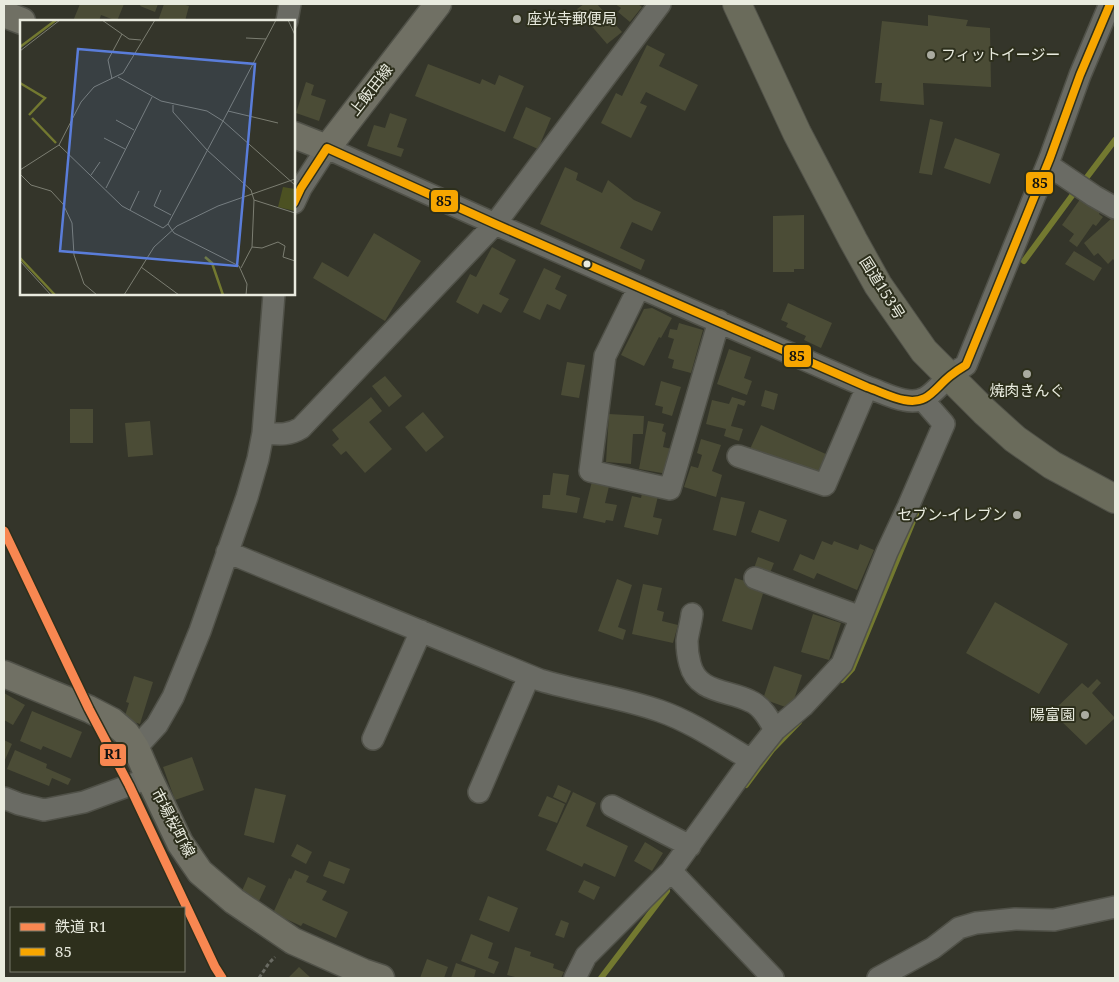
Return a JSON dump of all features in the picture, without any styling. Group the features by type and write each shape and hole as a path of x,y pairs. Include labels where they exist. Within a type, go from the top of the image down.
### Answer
{"highway":[{"name":"国道153号","path":"737,4 798,133 878,285 924,351 1015,439 1052,465 1115,499"}],"main road":[{"name":"上飯田線","path":"327,148 438,4"},
{"path":"4,14 20,20"},
{"path":"295,134 327,148"},
{"name":"市場桜町線","path":"4,674 88,709 112,721 126,733 136,748 180,843 200,872 234,901 293,941 381,978"}],"street":[{"path":"287,20 290,4"},
{"path":"263,433 286,434 301,428 495,224 660,4"},
{"path":"295,202 301,188 327,148 495,224 867,387 903,400 923,400 933,394 950,376 966,365 1047,166 1080,75 1110,4"},
{"path":"1047,166 1115,208"},
{"path":"639,286 605,356 590,471 670,489 719,321"},
{"path":"136,748 157,725 173,697 200,631 247,497 263,433 274,295"},
{"path":"738,456 825,486 867,387"},
{"path":"575,978 586,956 671,871 775,730 803,706 842,664 887,552 944,424 923,400"},
{"path":"227,552 529,676 558,686 632,702 661,711 689,724 752,760"},
{"path":"755,578 861,617"},
{"path":"692,614 687,642 691,668 696,678 708,687 751,701 768,716 775,730"},
{"path":"373,739 421,631"},
{"path":"479,792 529,676"},
{"path":"4,798 44,810 84,802 149,778"},
{"path":"612,806 690,846"},
{"path":"671,871 773,978"},
{"path":"878,978 933,948 959,928 976,923 1015,919 1054,920 1115,907"}],"building":[{"path":"80,4 124,4 117,20 101,15 99,20 73,20"},
{"path":"141,4 158,4 155,12 140,6"},
{"path":"164,4 189,6 185,20 158,20"},
{"path":"584,4 597,4 622,32 607,44 577,9"},
{"path":"615,4 638,4 642,7 630,22 618,12 621,8"},
{"path":"928,15 968,20 966,26 990,28 991,87 923,83 924,105 880,101 882,83 875,83 882,21 928,26"},
{"path":"647,45 665,54 659,66 698,85 685,111 646,92 640,103 647,106 631,138 601,123 616,93 622,96"},
{"path":"428,64 480,84 482,79 495,85 499,75 524,86 505,132 415,96"},
{"path":"306,82 314,85 311,95 326,100 319,121 296,113"},
{"path":"526,107 551,118 538,149 513,138"},
{"path":"390,113 407,119 397,147 404,149 401,157 367,146 374,125 385,128"},
{"path":"930,119 943,122 932,175 919,173"},
{"path":"955,138 1000,154 990,184 944,168"},
{"path":"565,167 578,173 576,180 602,193 608,180 634,200 661,212 652,231 632,222 620,248 645,260 641,270 540,224"},
{"path":"1081,198 1100,211 1099,214 1103,217 1096,226 1093,224 1077,247 1069,241 1074,234 1062,225"},
{"path":"804,215 804,269 794,269 794,272 773,272 773,216"},
{"path":"1112,218 1115,222 1115,262 1113,259 1108,264 1098,253 1094,256 1084,243"},
{"path":"374,233 421,261 385,321 313,278 322,262 348,277"},
{"path":"492,247 516,260 499,294 509,299 501,313 483,304 478,314 456,302 470,274 476,277"},
{"path":"1074,251 1102,268 1094,281 1065,264"},
{"path":"544,268 561,276 555,289 567,295 560,310 547,304 540,320 523,312"},
{"path":"788,303 832,323 821,348 804,340 806,336 786,327 788,323 781,320"},
{"path":"652,308 672,318 661,338 659,337 644,366 621,355 644,309"},
{"path":"679,323 703,330 691,373 672,368 674,360 668,358 674,339 668,337 670,329 677,330"},
{"path":"729,349 751,357 744,378 752,381 747,395 717,384"},
{"path":"567,362 585,365 579,398 561,395"},
{"path":"385,376 402,396 389,407 372,386"},
{"path":"661,381 681,387 672,416 662,413 663,407 655,405"},
{"path":"765,390 778,394 774,410 761,406"},
{"path":"371,397 382,411 369,422 392,449 365,473 346,451 341,455 332,445 339,439 332,430"},
{"path":"732,397 746,401 744,406 738,404 731,426 743,429 739,441 724,436 726,429 706,424 712,400 729,404"},
{"path":"70,409 93,409 93,443 70,443"},
{"path":"423,412 444,437 426,452 405,427"},
{"path":"609,414 644,416 643,434 633,434 631,464 606,462"},
{"path":"150,421 153,455 128,457 125,423"},
{"path":"648,421 664,424 662,431 666,433 663,447 672,449 667,474 639,469"},
{"path":"761,425 828,455 818,479 750,449"},
{"path":"701,439 721,445 712,471 722,475 716,497 684,487 691,466 698,468 702,455 697,453"},
{"path":"553,473 569,475 566,495 580,498 577,513 542,508 543,495 550,495"},
{"path":"593,477 610,482 605,503 617,505 613,521 606,520 605,523 583,518"},
{"path":"643,488 659,492 653,517 662,519 658,535 624,527 632,496 641,498"},
{"path":"721,497 745,502 736,536 713,530"},
{"path":"759,510 787,520 779,542 751,532"},
{"path":"822,541 832,545 834,541 858,550 860,544 874,550 857,590 817,573 814,579 793,570 800,554 814,560"},
{"path":"758,557 774,563 768,578 753,571"},
{"path":"735,578 765,587 752,630 722,621"},
{"path":"617,579 632,585 618,627 626,630 623,640 598,631"},
{"path":"643,584 662,588 657,610 664,612 662,621 678,625 673,643 632,634"},
{"path":"995,602 1068,644 1039,694 966,653"},
{"path":"813,614 841,623 829,660 801,652"},
{"path":"774,666 802,675 791,709 763,699"},
{"path":"134,676 153,682 140,724 124,719 129,703 126,702"},
{"path":"1097,679 1101,683 1092,693 1115,718 1086,745 1051,713 1082,683 1088,688"},
{"path":"4,693 25,705 13,725 4,720"},
{"path":"32,711 82,732 71,758 43,746 41,750 20,741"},
{"path":"4,740 12,744 4,762"},
{"path":"15,750 47,764 46,768 71,779 68,785 52,778 49,786 7,769"},
{"path":"192,757 204,790 175,800 163,767"},
{"path":"558,785 571,791 566,803 553,797"},
{"path":"255,788 286,795 274,843 244,835"},
{"path":"573,792 596,803 586,826 628,846 615,877 584,863 582,867 546,850"},
{"path":"547,796 565,804 557,823 538,816"},
{"path":"645,842 663,853 652,871 634,861"},
{"path":"297,844 312,852 306,864 291,856"},
{"path":"329,861 350,869 344,884 323,876"},
{"path":"295,870 309,876 306,882 327,891 322,900 348,912 336,938 303,923 301,926 273,913 289,878 291,879"},
{"path":"248,877 266,886 259,901 241,893"},
{"path":"584,880 600,887 594,900 578,892"},
{"path":"488,896 518,908 509,932 479,920"},
{"path":"561,920 569,923 564,938 555,935"},
{"path":"471,934 493,943 488,958 499,962 494,974 461,961"},
{"path":"515,947 531,952 530,956 554,964 553,968 564,972 561,978 514,978 507,975"},
{"path":"427,959 448,967 444,978 420,978"},
{"path":"456,963 476,970 474,978 451,978"},
{"path":"299,967 311,978 288,978"}],"waterway":[{"path":"1084,181 1115,140"},
{"path":"1024,261 1074,193"},
{"path":"842,680 852,669 916,514"},
{"path":"746,785 772,750 799,722"},
{"path":"601,978 667,891"}],"rail line":[{"name":"R1","path":"4,531 89,709 129,785 215,967 222,978"}],"transit line":[{"name":"85","path":"295,201 301,188 327,148 495,224 867,387 899,399 919,400 930,395 950,376 966,365 1050,158 1080,75 1110,4"}],"place":[{"name":"座光寺郵便局","path":"517,19"},
{"name":"フィットイージー","path":"931,55"},
{"name":"焼肉きんぐ","path":"1027,374"},
{"name":"セブン-イレブン","path":"1017,515"},
{"name":"陽富園","path":"1085,715"}]}
